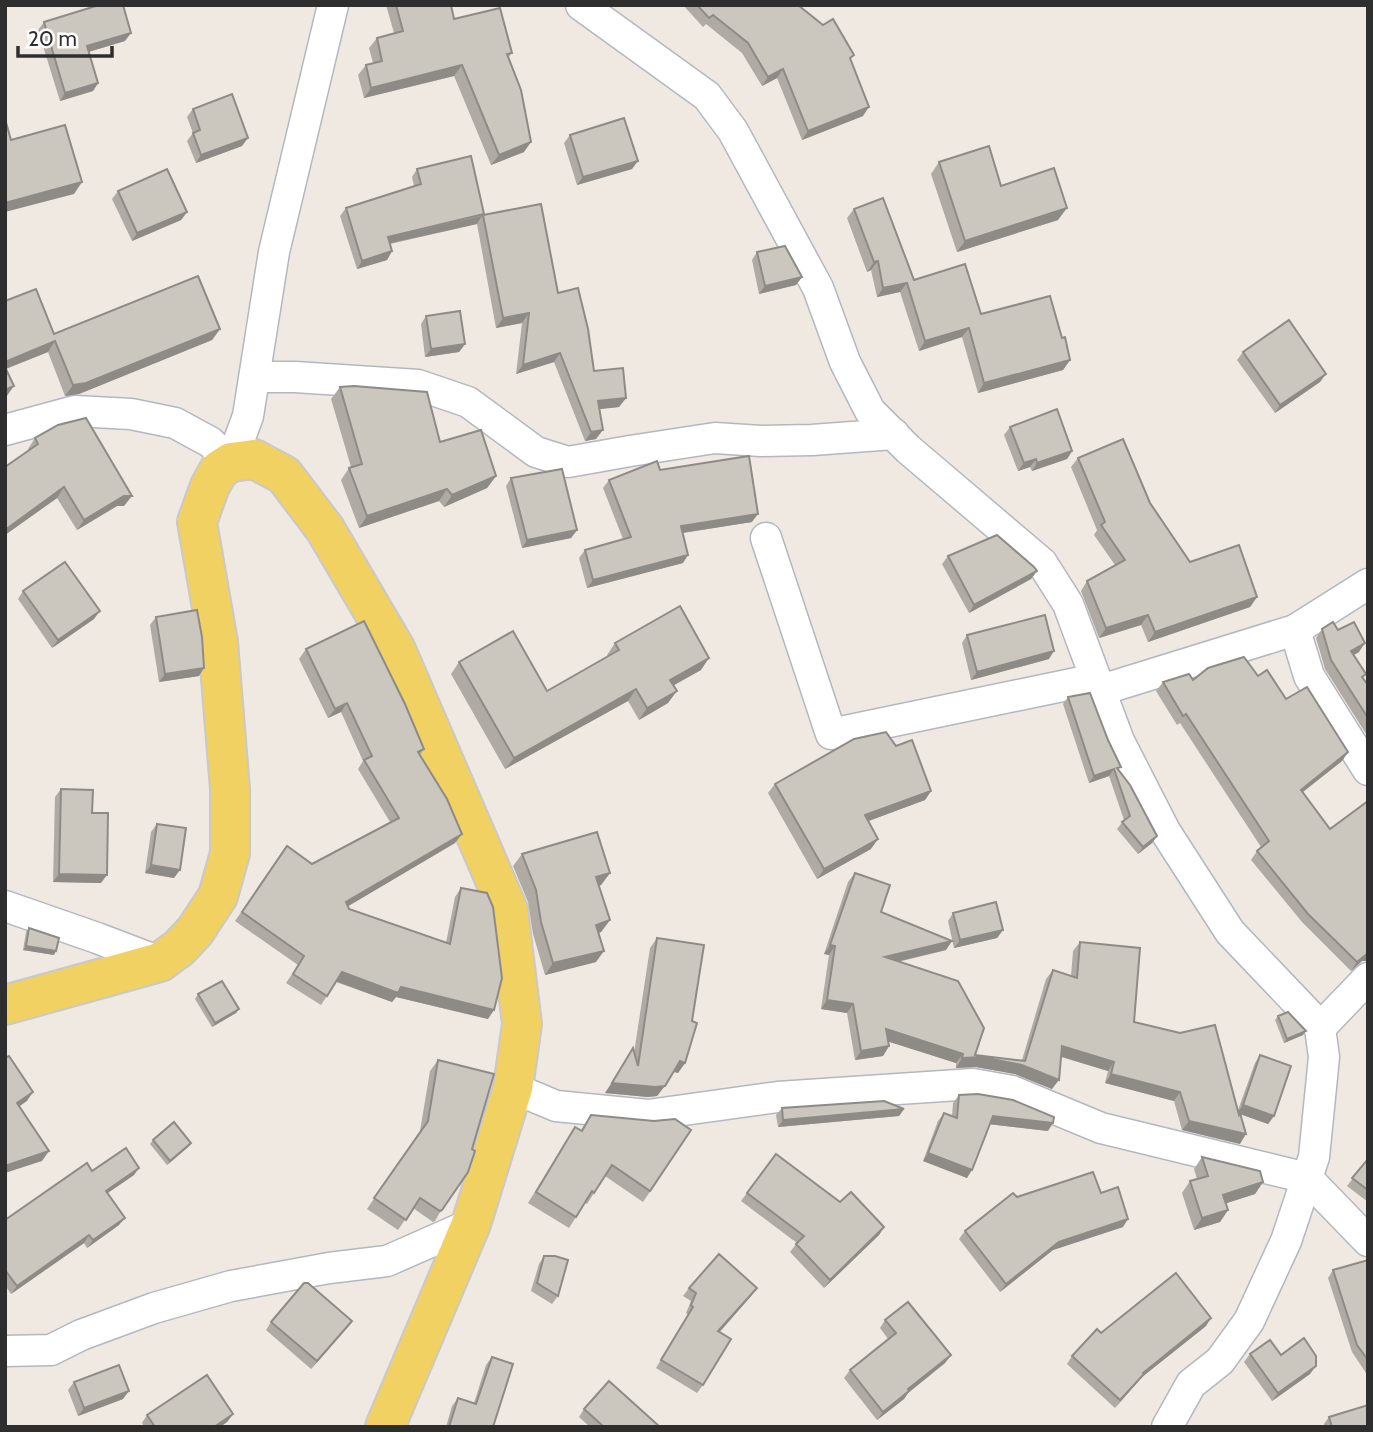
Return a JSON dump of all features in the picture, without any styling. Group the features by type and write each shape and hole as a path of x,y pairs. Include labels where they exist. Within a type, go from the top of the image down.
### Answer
{"main road":[{"path":"5,1005 160,962 179,948 195,931 218,896 230,853 230,789 218,642 197,522 219,470 232,462 254,458 284,475 325,529 397,650 508,910 522,1024 513,1088 471,1224 384,1427"}],"street":[{"path":"5,429 75,411 131,414 175,423 210,442 232,462 248,416 274,252 332,5"},
{"path":"581,5 707,96 733,131 818,288 845,362 870,411 908,449 1042,563 1068,604 1119,741 1165,831 1230,932 1320,1028 1324,1057 1314,1157 1286,1241 1249,1321 1220,1361 1191,1384 1167,1427"},
{"path":"255,377 418,385 468,402 536,452 568,462 715,438 774,441 894,434"},
{"path":"766,538 831,734 1098,685 1295,630 1368,584"},
{"path":"1295,630 1309,676 1368,770"},
{"path":"5,906 97,937 160,962"},
{"path":"1320,1028 1368,978"},
{"path":"513,1088 556,1106 648,1115 778,1097 972,1084 1012,1091 1101,1128 1307,1178 1368,1241"},
{"path":"5,1351 51,1350 81,1335 154,1308 231,1286 329,1268 387,1261 471,1224"}],"building":[{"path":"99,5 123,5 131,33 87,46 98,83 65,93 44,22"},
{"path":"396,5 451,5 454,19 500,8 512,53 507,54 521,90 531,142 499,155 462,65 371,88 366,65 382,61 377,38 403,31"},
{"path":"697,5 798,5 823,25 833,19 854,55 850,58 869,107 808,131 783,69 768,77 748,43 713,15 709,18"},
{"path":"232,94 248,138 201,155 193,133 200,130 193,109"},
{"path":"624,118 638,161 583,177 570,135"},
{"path":"5,119 11,140 65,125 82,182 5,203"},
{"path":"989,146 1001,186 1054,168 1067,208 965,241 939,162"},
{"path":"471,156 484,214 388,237 392,251 362,261 346,208 421,184 417,169"},
{"path":"167,169 187,212 137,233 118,191"},
{"path":"883,198 914,280 965,264 981,314 1050,296 1070,360 984,383 969,328 925,341 907,283 883,288 878,261 874,262 854,209"},
{"path":"541,204 558,293 578,288 594,371 623,368 626,398 598,401 603,430 591,432 560,353 523,365 529,313 503,318 483,215"},
{"path":"785,246 802,277 765,286 757,252"},
{"path":"198,276 220,329 86,383 73,385 55,341 5,362 5,301 36,289 54,334"},
{"path":"460,311 465,344 431,349 426,316"},
{"path":"1289,320 1326,374 1280,405 1243,352"},
{"path":"5,367 14,386 5,390"},
{"path":"340,387 427,392 440,442 481,430 496,476 452,495 447,489 367,516 349,468 362,464"},
{"path":"1057,409 1072,451 1037,463 1036,459 1024,463 1010,427"},
{"path":"86,418 132,496 124,496 84,520 64,487 5,530 5,467 38,444 35,438 58,425"},
{"path":"1123,439 1150,503 1190,562 1239,545 1257,597 1155,632 1148,615 1106,628 1087,581 1125,560 1101,525 1105,522 1078,458"},
{"path":"749,456 758,514 681,526 688,555 593,580 585,550 631,537 609,480 657,461 660,470"},
{"path":"562,469 577,530 527,540 511,478"},
{"path":"997,535 1037,571 974,605 948,556"},
{"path":"65,562 100,611 58,640 23,591"},
{"path":"680,606 709,658 670,680 677,691 647,708 636,689 514,758 459,662 513,631 547,691 619,650 615,643"},
{"path":"197,610 204,668 165,674 156,617"},
{"path":"1045,615 1054,651 977,672 967,635"},
{"path":"364,621 424,749 418,752 447,799 462,834 346,902 349,909 450,944 461,888 487,893 493,907 502,978 494,1010 401,987 398,993 342,972 327,996 293,974 304,956 242,912 287,846 312,864 399,818 364,760 372,756 347,703 335,709 306,649"},
{"path":"1333,622 1338,630 1354,622 1365,643 1351,651 1366,674 1362,677 1368,685 1368,718 1331,660 1322,629"},
{"path":"1244,657 1258,676 1267,670 1286,699 1307,687 1348,752 1301,790 1330,829 1368,801 1368,953 1357,962 1308,914 1257,851 1269,841 1186,714 1183,716 1163,682 1189,674 1193,680 1208,668"},
{"path":"1090,693 1121,767 1117,768 1130,785 1157,836 1143,847 1122,822 1130,816 1114,769 1094,776 1068,697"},
{"path":"886,732 896,746 912,740 931,791 865,815 878,839 824,869 775,784 854,739"},
{"path":"61,789 93,790 92,813 108,813 107,875 59,874"},
{"path":"157,824 186,828 180,870 151,865"},
{"path":"597,832 610,873 596,877 610,920 596,925 604,951 553,963 541,922 536,890 522,854"},
{"path":"855,873 890,885 881,912 952,941 885,957 958,981 984,1028 975,1055 1025,1061 1053,970 1077,978 1080,942 1140,948 1134,1022 1180,1033 1215,1025 1246,1134 1189,1121 1180,1092 1111,1074 1114,1062 1062,1046 1059,1080 1022,1065 982,1057 962,1058 963,1054 886,1029 889,1046 861,1051 853,1004 827,1000 835,946 830,945"},
{"path":"996,902 1003,930 960,940 953,913"},
{"path":"29,928 59,938 56,951 26,946"},
{"path":"657,938 704,945 692,1021 697,1023 685,1063 680,1061 665,1086 612,1083 633,1048 638,1066"},
{"path":"222,981 239,1009 215,1023 198,994"},
{"path":"1288,1012 1306,1031 1287,1039 1278,1016"},
{"path":"1260,1055 1291,1066 1274,1116 1243,1105"},
{"path":"9,1056 33,1092 17,1103 49,1151 5,1166 5,1058"},
{"path":"438,1060 494,1074 468,1172 442,1210 420,1198 406,1220 374,1198 428,1121"},
{"path":"978,1094 1013,1100 1054,1117 1053,1123 993,1116 972,1170 928,1153 944,1113 957,1118 959,1095"},
{"path":"884,1101 904,1109 783,1120 782,1108"},
{"path":"591,1115 654,1121 675,1119 691,1130 650,1191 612,1165 576,1217 536,1192 575,1127 582,1131"},
{"path":"174,1122 191,1143 170,1161 153,1140"},
{"path":"126,1148 139,1168 106,1191 125,1218 93,1240 89,1235 17,1286 5,1270 5,1220 87,1163 92,1171"},
{"path":"776,1154 840,1202 851,1192 884,1227 830,1280 796,1244 804,1236 747,1193"},
{"path":"1202,1157 1260,1171 1263,1182 1223,1195 1228,1210 1202,1218 1190,1181 1208,1176"},
{"path":"1368,1159 1368,1190 1352,1178"},
{"path":"1093,1172 1101,1193 1118,1187 1128,1219 1059,1242 1006,1284 965,1231 1013,1193 1017,1197"},
{"path":"719,1254 757,1288 718,1331 731,1339 703,1385 661,1360 693,1307 691,1305 696,1293 689,1288"},
{"path":"544,1256 568,1260 558,1296 537,1283"},
{"path":"1368,1260 1368,1360 1357,1345 1333,1270"},
{"path":"1176,1273 1211,1318 1143,1373 1120,1400 1072,1356 1097,1329 1101,1333"},
{"path":"304,1283 308,1283 352,1321 317,1361 271,1322"},
{"path":"908,1302 951,1355 883,1412 850,1370 896,1333 885,1320"},
{"path":"1304,1338 1316,1356 1316,1366 1278,1393 1250,1354 1270,1340 1281,1355"},
{"path":"492,1357 513,1364 493,1427 449,1427 458,1398 476,1404"},
{"path":"119,1365 129,1391 84,1408 74,1382"},
{"path":"207,1375 233,1414 214,1427 155,1427 147,1415"},
{"path":"609,1381 660,1427 604,1427 584,1409"},
{"path":"1368,1405 1368,1427 1332,1427 1329,1417"}]}
